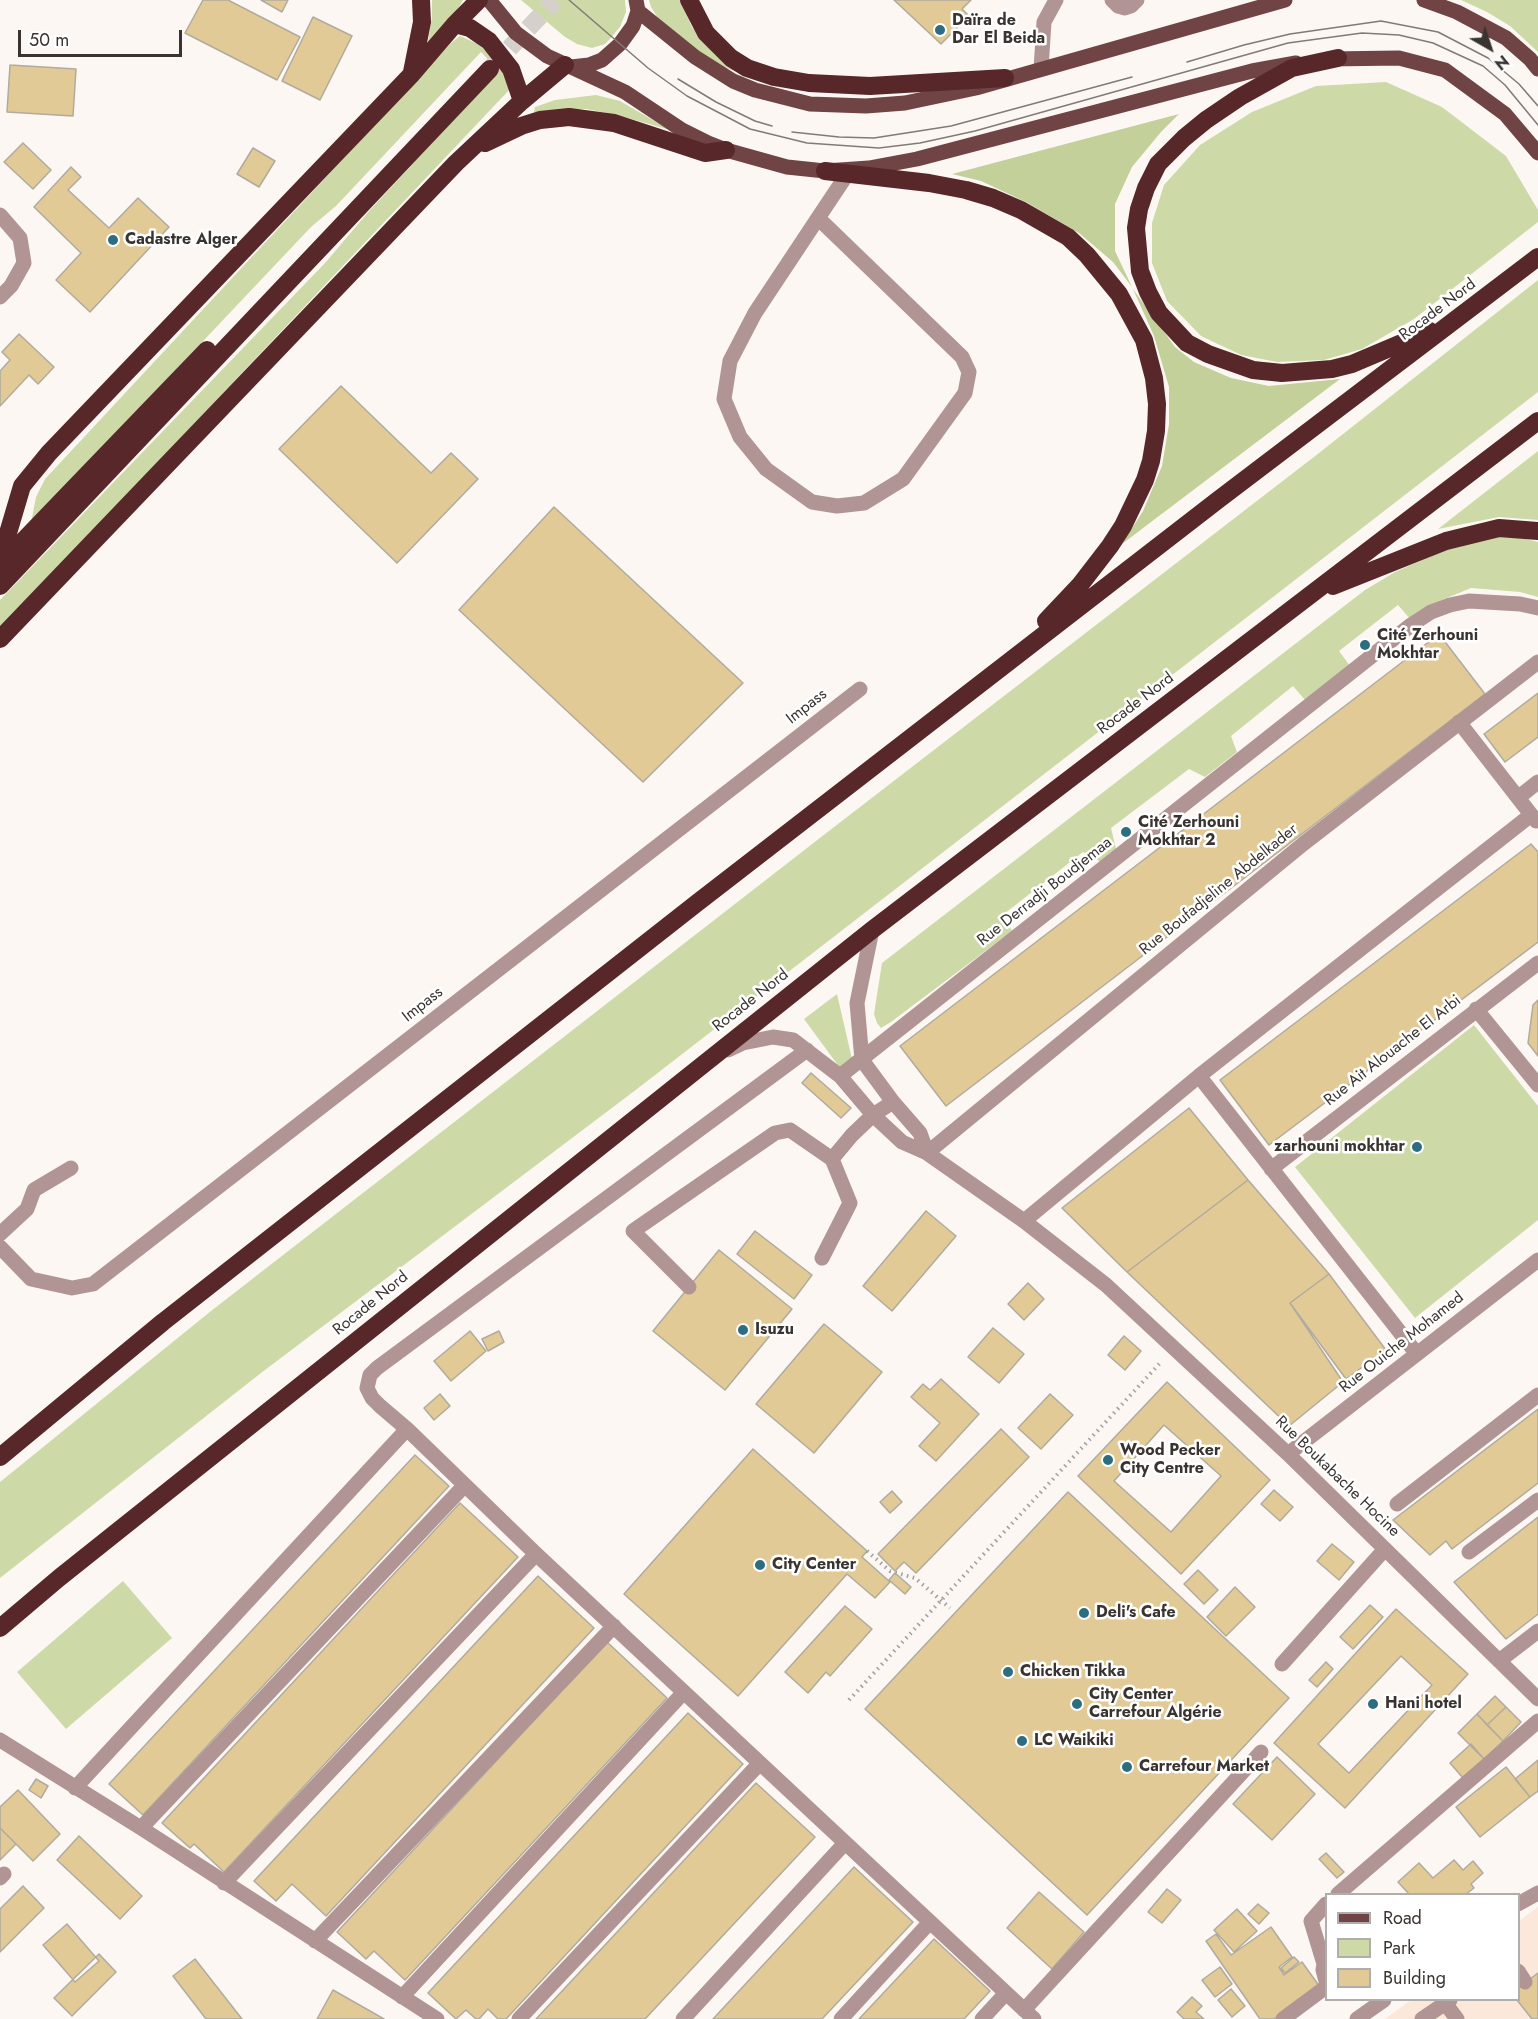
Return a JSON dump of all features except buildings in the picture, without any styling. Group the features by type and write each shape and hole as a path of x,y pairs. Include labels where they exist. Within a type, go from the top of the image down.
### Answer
{"highway":[{"path":"412,75 422,22 421,0"},
{"path":"0,560 22,486 49,453 412,75 455,24 479,0"},
{"path":"689,0 706,33 731,58 747,68 774,77 809,83 870,86 1005,78"},
{"path":"455,24 470,28 489,41 511,69 522,101"},
{"path":"1338,57 1292,68 1240,98 1206,120 1158,164 1146,188 1136,228 1140,271 1148,292 1159,313 1187,343 1208,354 1253,370 1282,373 1308,372 1352,364 1464,315"},
{"path":"0,565 486,66 0,585"},
{"path":"0,639 456,163 522,101 568,66"},
{"path":"456,163 481,145 521,126 540,120 569,117 615,123 705,153 726,150"},
{"path":"825,171 929,183 966,190 1012,206 1045,223 1068,237 1104,274 1119,294 1144,340 1154,378 1157,404 1156,431 1145,480 1123,526 1110,546 1080,585 1008,661"},
{"name":"Rocade Nord","path":"0,1457 172,1315 687,910 1008,661 1538,257"},
{"name":"Rocade Nord","path":"0,1628 68,1570 872,930 1538,421"},
{"path":"1314,592 1446,541 1499,528 1538,531"}],"main road":[{"path":"489,0 516,33 547,56 625,92 682,129 726,150 787,167 825,171 869,168 916,159 1252,71 1338,57 1399,58 1445,70 1504,114 1534,147"},
{"path":"637,6 694,57 733,81 755,90 810,104 866,106 905,103 967,90 1285,0"},
{"path":"1424,0 1457,12 1506,38 1538,69"},
{"path":"568,66 589,65 602,60 625,38 633,26 637,6"}],"street":[{"path":"1041,69 1044,22 1056,0"},
{"path":"1112,0 1118,6 1125,8 1137,0"},
{"path":"818,218 962,357 969,372 965,393 903,479 864,503 837,506 812,502 766,469 740,437 724,399 730,361 755,314 818,218 848,173"},
{"path":"0,215 20,238 24,263 11,286 0,297"},
{"name":"Rue Derradji Boudjemaa","path":"840,1076 1411,625 1431,612 1469,601 1520,604 1538,608"},
{"name":"Rue Boufadjeline Abdelkader","path":"927,1153 1303,844 1538,662"},
{"name":"Impass","path":"0,1247 31,1279 72,1288 93,1284 860,689"},
{"path":"707,1061 743,1043 773,1037 793,1040 840,1076 873,1115 902,1142 927,1153 1024,1221 1199,1076 1535,819 1459,722"},
{"path":"1519,797 1538,782"},
{"path":"872,930 857,1003 862,1060 893,1102 920,1133 927,1153"},
{"name":"Rue Ait Alouache El Arbi","path":"1271,1169 1538,963"},
{"path":"1476,1009 1538,1085"},
{"path":"807,1050 377,1368 370,1376 367,1388 372,1398 1029,2014 1261,1752"},
{"path":"1199,1076 1417,1354"},
{"path":"832,1159 873,1115 893,1102"},
{"path":"689,1287 633,1231 775,1132 790,1130 832,1159 850,1203 822,1258"},
{"path":"0,1234 27,1209 34,1190 71,1168"},
{"name":"Rue Boukabache Hocine","path":"1024,1221 1106,1285 1288,1454 1538,1699"},
{"name":"Rue Ouiche Mohamed","path":"1288,1454 1538,1260"},
{"path":"1396,1504 1538,1395"},
{"path":"75,1788 407,1429"},
{"path":"141,1828 464,1486"},
{"path":"1469,1552 1538,1500"},
{"path":"1281,1664 1385,1549"},
{"path":"224,1883 536,1554"},
{"path":"315,1941 614,1626"},
{"path":"1499,1661 1538,1631"},
{"path":"402,1997 684,1692"},
{"path":"1339,1893 1538,1721"},
{"path":"0,1740 437,2019"},
{"path":"519,2019 760,1763"},
{"path":"683,2019 845,1843"},
{"path":"1520,1903 1538,1893"},
{"path":"1325,1905 1311,1921 1324,1964 1325,1977"},
{"path":"841,2019 930,1922"},
{"path":"1283,2019 1325,1988"},
{"path":"982,2019 1006,1993"},
{"path":"1357,2019 1383,2001"},
{"path":"1422,2019 1448,2001 1457,2019"}],"path":[{"path":"849,1700 1174,1348"},
{"path":"867,1551 890,1571 915,1578 950,1608"}],"shaded area":[{"path":"1538,1907 1538,2019 1385,2019 1410,2001 1520,2001 1520,1920"}],"green space":[{"path":"432,0 463,0 451,22 427,48 432,17"},
{"path":"521,0 625,0 626,12 620,27 609,40 605,44 592,48 577,44 565,37"},
{"path":"649,0 680,0 692,27 712,51 759,81 697,56 666,31"},
{"path":"1461,0 1538,0 1538,52 1510,26"},
{"path":"460,36 478,44 505,68 511,88 0,629 0,600 325,263 370,210 499,71 481,52 336,206 311,227 31,523 36,497 45,479"},
{"path":"1386,82 1442,107 1506,156 1538,210 1538,222 1414,319 1362,349 1324,360 1277,362 1241,355 1201,336 1167,301 1152,263 1152,223 1164,185 1200,145 1252,112 1316,86"},
{"path":"596,95 620,101 670,130 586,109 534,112 535,107 555,100"},
{"path":"1179,114 1132,167 1115,204 1115,251 1132,287 1113,262 1079,233 1026,202 981,181 952,174"},
{"path":"1538,280 1538,392 637,1089 261,1373 0,1578 0,1482 211,1311 1319,453"},
{"path":"1133,289 1175,347 1194,362 1231,378 1269,386 1340,379 1122,544 1143,511 1162,466 1169,424 1169,387 1154,336"},
{"path":"1538,451 1538,520 1499,517 1438,529"},
{"path":"1488,537 1518,537 1538,542 1538,597 1520,592 1471,588 1430,605 1411,620 1398,605 1339,651 1350,666 1305,700 1293,686 1231,736 1237,752 1205,777 1189,769 1111,828 1116,849 1101,862 1083,852 1004,914 1012,931 881,1028 874,1014 882,963 1365,590 1395,572 1443,551"},
{"path":"837,994 852,1059 840,1068 804,1019"},
{"name":"zarhouni mokhtar","path":"1474,1025 1538,1106 1538,1220 1415,1318 1295,1167"},
{"path":"123,1581 172,1638 66,1729 17,1672"}],"tunnel":[{"path":"491,68 555,0"}],"tram line":[{"path":"569,0 648,68 687,96 750,129 807,143 879,148 920,143 975,131 1288,43 1362,33 1399,35 1433,43 1483,66 1505,85 1538,125"},
{"path":"1187,62 1290,34 1381,21 1438,32 1488,58 1519,84 1538,106"},
{"path":"792,132 874,138 951,126 1132,77"},
{"path":"678,79 716,102 755,121 772,126"}],"place":[{"name":"Daïra de Dar El Beida","path":"940,30"},
{"name":"Cadastre Alger","path":"113,240"},
{"name":"Cité Zerhouni Mokhtar","path":"1365,645"},
{"name":"Cité Zerhouni Mokhtar 2","path":"1126,832"},
{"name":"zarhouni mokhtar","path":"1417,1147"},
{"name":"Isuzu","path":"743,1330"},
{"name":"Wood Pecker City Centre","path":"1108,1460"},
{"name":"City Center","path":"760,1565"},
{"name":"Deli's Cafe","path":"1084,1613"},
{"name":"Chicken Tikka","path":"1008,1672"},
{"name":"City Center Carrefour Algérie","path":"1077,1704"},
{"name":"Hani hotel","path":"1373,1704"},
{"name":"LC Waikiki","path":"1022,1741"},
{"name":"Carrefour Market","path":"1127,1767"}]}
